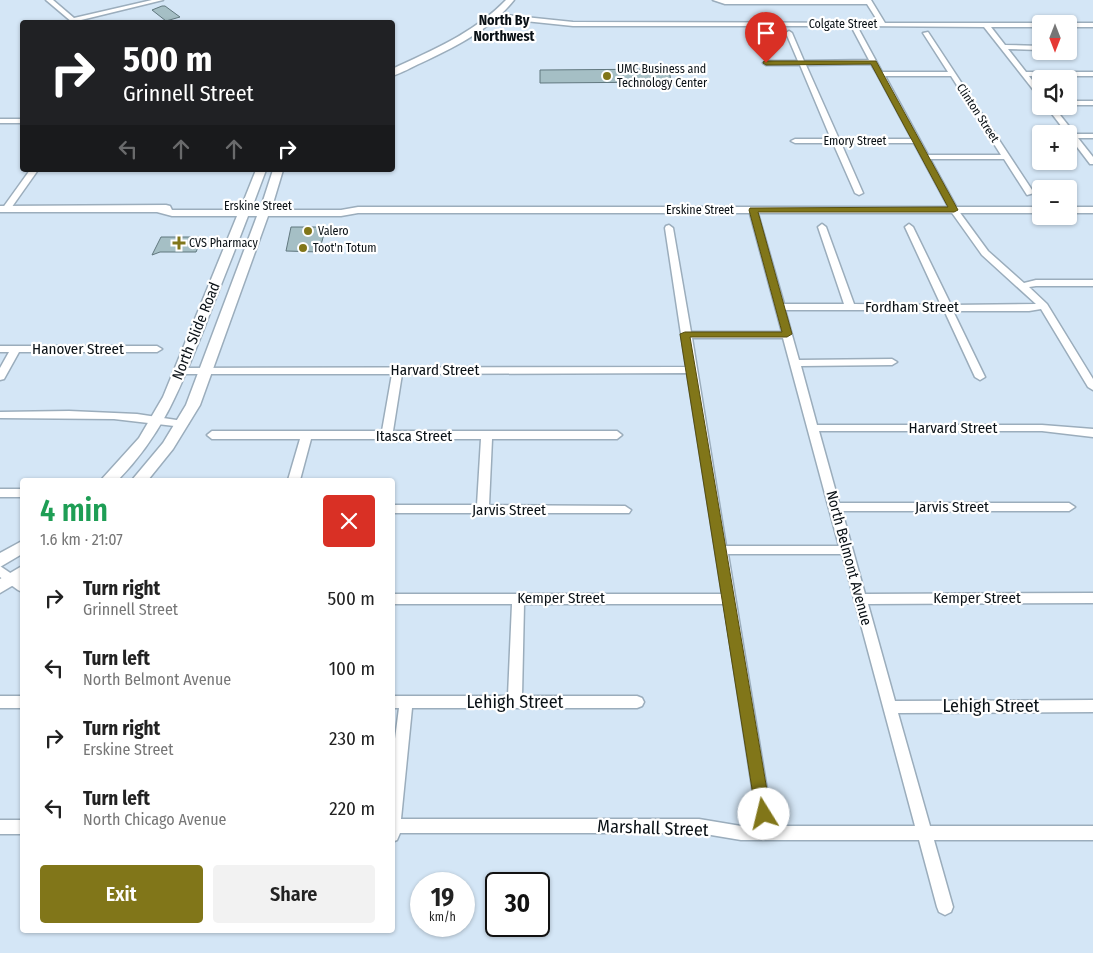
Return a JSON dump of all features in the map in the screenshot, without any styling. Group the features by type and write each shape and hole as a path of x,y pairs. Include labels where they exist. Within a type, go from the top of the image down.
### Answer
{"main road":[{"path":"395,71 475,31 495,16 510,0"},
{"name":"North Slide Road","path":"111,478 126,463 158,419 170,397 260,172"},
{"name":"North Slide Road","path":"142,478 183,424 205,371 277,172"},
{"name":"Erskine Street","path":"3,210 158,209 172,213 265,209 341,213 358,210 1032,210"},
{"path":"1077,210 1093,210"},
{"path":"211,293 234,293"},
{"path":"0,561 20,548"}],"street":[{"path":"49,0 72,20"},
{"path":"82,20 160,0"},
{"path":"717,0 869,1 883,24"},
{"name":"Colgate Street","path":"495,16 573,24 1032,25"},
{"path":"853,24 954,210 985,253 1044,306 1093,387"},
{"path":"986,25 1032,84"},
{"path":"1078,25 1093,25"},
{"path":"789,33 859,194"},
{"name":"Clinton Street","path":"926,33 1030,192"},
{"path":"1003,47 1032,48"},
{"path":"766,63 873,62"},
{"path":"880,74 953,74"},
{"path":"1024,74 1093,74"},
{"path":"1077,103 1093,103"},
{"path":"0,121 20,121"},
{"path":"1077,136 1093,136"},
{"name":"Emory Street","path":"795,141 916,141"},
{"path":"1077,142 1093,162"},
{"path":"925,157 1006,156"},
{"path":"3,210 32,172"},
{"name":"North Belmont Avenue","path":"753,210 945,907"},
{"path":"822,227 850,307"},
{"path":"909,227 980,377"},
{"path":"668,228 767,833"},
{"path":"1022,286 1036,283 1093,283"},
{"name":"Fordham Street","path":"780,307 1029,308 1044,306"},
{"path":"685,334 787,334"},
{"name":"Hanover Street","path":"0,348 157,349"},
{"path":"0,377 16,348"},
{"path":"795,363 892,362"},
{"path":"387,436 398,370"},
{"name":"Harvard Street","path":"180,371 691,370"},
{"path":"0,415 108,414 158,419 183,424"},
{"name":"Harvard Street","path":"813,428 1042,428 1093,432"},
{"name":"Itasca Street","path":"212,435 617,435"},
{"path":"295,478 306,436"},
{"path":"483,510 487,436"},
{"path":"0,493 20,493"},
{"name":"Jarvis Street","path":"835,507 1069,507"},
{"name":"Jarvis Street","path":"395,509 625,510"},
{"path":"721,550 847,550"},
{"path":"515,702 518,598"},
{"name":"Kemper Street","path":"860,599 1093,598"},
{"name":"Kemper Street","path":"395,599 730,599"},
{"path":"0,702 20,702"},
{"path":"395,787 399,702"},
{"name":"Lehigh Street","path":"399,702 637,702"},
{"name":"Lehigh Street","path":"890,706 1093,706"},
{"name":"Marshall Street","path":"395,829 691,826 740,833 1093,833"},
{"path":"0,827 20,827"}],"building":[{"path":"165,6 180,17 165,20 152,10"},
{"name":"UMC Business and Technology Center","path":"669,69 671,82 540,83 540,70"},
{"path":"291,227 326,227 319,252 286,251"},
{"name":"CVS Pharmacy","path":"161,237 203,237 196,252 160,252 152,255"}],"place":[{"name":"UMC Business and Technology Center","path":"607,76"},
{"name":"Valero","path":"308,231"},
{"name":"CVS Pharmacy","path":"179,243"},
{"name":"Toot'n Totum","path":"303,248"}],"district":[{"name":"North By Northwest","path":"504,28"}],"route":[{"path":"764,814 685,334 787,334 753,210 954,210 873,62 766,63"}]}
